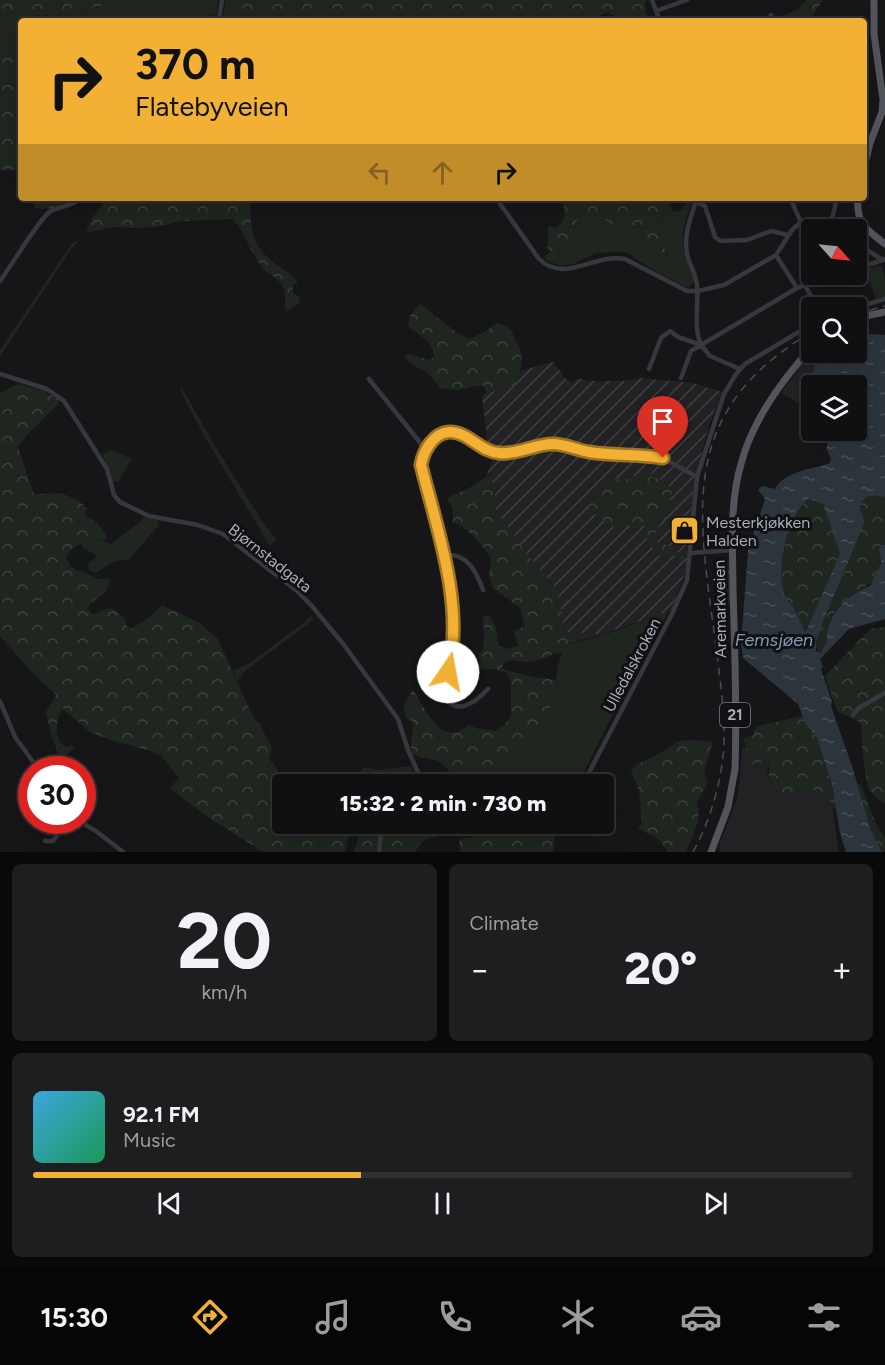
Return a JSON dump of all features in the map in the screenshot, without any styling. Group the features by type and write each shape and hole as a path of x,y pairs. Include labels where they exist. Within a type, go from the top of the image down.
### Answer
{"main road":[{"path":"867,144 881,117 883,106 874,34 874,0"},
{"path":"858,201 857,211 860,222 885,244"},
{"path":"867,316 885,312"},
{"name":"Aremarkveien","path":"711,852 728,807 735,769 733,550 736,486 747,446 761,417 777,391 801,361"}],"street":[{"path":"219,18 222,0"},
{"path":"652,0 659,18"},
{"path":"656,11 687,0"},
{"path":"0,281 44,218 51,211 77,201"},
{"path":"498,201 539,259 548,266 566,270 614,256 625,259 687,291 724,285 776,255 788,235 801,222 790,201"},
{"path":"696,201 687,227 686,240 687,254 698,291 696,334 701,345 710,356 740,369 760,354 801,330"},
{"path":"698,201 705,206 715,237 720,241 747,240 771,231 788,235"},
{"path":"834,219 837,201"},
{"path":"867,250 884,260"},
{"path":"776,255 797,288"},
{"path":"867,265 884,260"},
{"path":"681,378 692,351 701,345 797,288 805,285 811,297"},
{"path":"867,305 885,299"},
{"path":"649,369 661,338 670,331 678,337 701,345"},
{"name":"Ulledalskroken","path":"588,774 675,608 687,580 698,477 724,394 740,369"},
{"name":"Bjørnstadgata","path":"0,374 47,389 64,401 106,469 114,495 120,502 149,516 198,525 223,534 297,591 344,645 398,719 419,774"},
{"path":"369,379 426,450"},
{"path":"488,689 470,704 460,706 449,702 443,693 453,648 454,626 443,555 421,465 426,450 437,437 452,432 464,436 487,451 498,453 550,444 589,452 663,458 698,477"},
{"path":"691,553 733,550"},
{"path":"443,555 457,557 469,563 475,569 483,590"},
{"path":"853,715 859,708 885,693"},
{"path":"0,701 15,737 29,756"},
{"path":"96,831 123,852"},
{"path":"45,841 53,841 58,834"},
{"path":"379,852 381,834"}],"shaded area":[{"path":"553,362 563,373 562,376 570,382 578,378 588,381 622,381 642,378 692,383 722,392 709,426 694,482 686,570 672,610 600,635 562,632 563,621 553,585 536,566 492,505 497,487 486,477 493,459 488,445 482,399 485,393 514,387 522,370","holes":["652,471 650,477 666,483 672,490 654,539 655,542 665,544 682,555 679,558 648,541 645,526 631,525 591,511 589,504 591,500 613,480"]},
{"path":"802,363 817,363 813,375 801,375 801,405 781,393"},
{"path":"742,748 747,748 752,764 759,764 768,756 771,758 767,773 771,784 776,787 795,794 805,789 815,789 826,793 832,807 839,852 720,852 719,846 738,796"}],"green space":[{"path":"0,0 136,0 34,18 18,18 18,21 0,24"},
{"path":"136,0 218,0 217,15 196,18 34,18"},
{"path":"225,0 645,0 649,18 617,18 608,12 595,18 223,18"},
{"path":"806,0 823,0 811,18 779,18 799,8"},
{"path":"18,21 18,46 0,49 0,24"},
{"path":"18,46 18,170 0,170 0,49"},
{"path":"73,201 57,208 34,208 35,202"},
{"path":"105,201 251,201 254,238 271,261 296,280 298,283 293,285 293,293 301,302 286,312 283,287 259,262 232,219 182,221 156,227 117,227 87,232 92,219"},
{"path":"563,201 670,201 672,211 657,221 671,265 649,246 641,234 620,231 609,222 582,214 578,217 572,242 553,252 548,250 548,226 557,227 563,221"},
{"path":"688,201 693,201 683,231 683,249 695,280 690,287 653,270 626,252 596,253 573,264 560,266 546,260 544,256 572,242 578,217 582,214 609,222 620,231 641,234 649,246 671,264 659,233 657,221 672,211 677,212"},
{"path":"81,239 69,252 0,357 0,350 72,243"},
{"path":"882,265 885,298 876,300 867,269"},
{"path":"420,304 460,335 470,339 497,323 512,331 522,359 520,373 514,387 486,393 484,386 456,390 439,388 431,376 408,361 404,357 408,354 431,360 434,355 430,343 408,326 410,316"},
{"path":"18,384 44,391 59,400 18,447 34,494 60,493 76,499 87,508 84,515 98,524 107,536 106,539 78,545 69,552 66,558 71,567 78,571 98,579 110,578 107,590 88,608 91,614 109,608 113,609 122,616 131,629 151,616 162,605 200,623 218,639 253,717 272,748 269,759 279,774 272,774 272,834 349,834 345,852 263,852 209,818 170,788 179,778 161,756 90,732 62,708 57,723 57,734 66,747 72,745 75,747 65,756 59,756 51,735 46,712 56,695 0,636 0,393"},
{"path":"180,385 261,519 273,536 278,539 269,545 191,412"},
{"path":"111,450 134,460 129,462 118,482 112,481 102,454"},
{"path":"652,471 651,477 663,480 672,490 667,518 660,520 655,542 665,544 683,555 682,559 668,553 658,556 648,541 645,526 631,525 617,529 590,511 591,500 613,480"},
{"path":"486,477 497,486 492,505 559,594 563,621 562,632 600,635 579,640 567,646 562,652 540,660 527,662 513,660 504,664 502,667 505,670 556,680 549,713 540,734 525,751 516,757 459,774 451,774 440,763 413,755 412,721 406,718 403,706 413,690 429,716 443,730 451,733 468,725 495,731 511,716 511,682 507,673 495,669 480,670 479,654 483,650 484,639 483,616 489,616 496,627 498,645 507,649 518,646 514,631 525,626 520,608 493,588 489,575 491,559 484,548 465,529 453,522 453,509 447,498"},
{"path":"876,494 885,497 885,545 881,545 878,572 869,584 836,610 825,643 819,653 816,645 819,633 865,522 859,506 863,500"},
{"path":"808,499 823,504 840,554 806,631 785,596 782,570 790,530 801,507"},
{"path":"144,517 158,520 159,525 129,559 113,562 96,573 89,570 87,565 97,556 82,547 82,542 101,540 111,544"},
{"path":"727,559 730,564 730,602 722,612 717,613 716,603 720,589 718,563"},
{"path":"668,613 628,684 583,774 458,774 517,756 538,736 551,708 562,652 568,645"},
{"path":"311,615 313,620 245,671 237,681 233,669 251,662"},
{"path":"885,627 885,804 873,795 868,786 861,723 837,711 825,676 870,629"},
{"path":"803,716 805,723 817,738 832,784 836,809 832,807 826,793 819,791 809,790 784,795 770,779 771,758 768,757 759,764 752,764 743,738 754,735 754,730 759,726"},
{"path":"679,741 713,742 704,772 708,783 697,802 698,821 686,852 668,852 658,839 638,828 642,823 639,790 631,771 636,765"},
{"path":"411,766 414,774 358,774 364,767 378,770"},
{"path":"857,783 861,785 875,822 885,838 885,852 882,852 870,828"},
{"path":"357,834 444,834 424,840 415,852 354,852 358,839"},
{"path":"484,834 555,834 553,852 460,852 459,840"}],"water":[{"name":"Femsjøen","path":"867,334 885,335 885,497 870,496 859,506 865,522 816,643 816,651 820,653 826,642 829,626 840,606 870,586 881,563 879,548 885,545 885,619 849,629 820,659 832,702 831,706 870,828 882,852 846,852 840,833 832,784 817,738 805,723 798,704 743,658 741,644 748,551 765,499 758,490 762,486 775,489 792,474 830,463 831,458 825,441 867,441 867,375 812,375 816,364 867,363","holes":["808,499 823,504 840,554 806,631 784,593 782,570 790,530 801,507"]}],"railway":[{"path":"867,311 885,306"},
{"path":"693,852 714,799 721,771 724,743 721,692 705,564 703,519 705,476 715,437 735,399 766,364 801,340"}],"place":[{"name":"Mesterkjøkken Halden","path":"685,531"}],"route":[{"path":"448,672 454,641 454,614 441,543 421,465 424,453 434,439 448,432 455,433 487,451 501,454 558,444 589,452 663,458"}]}
